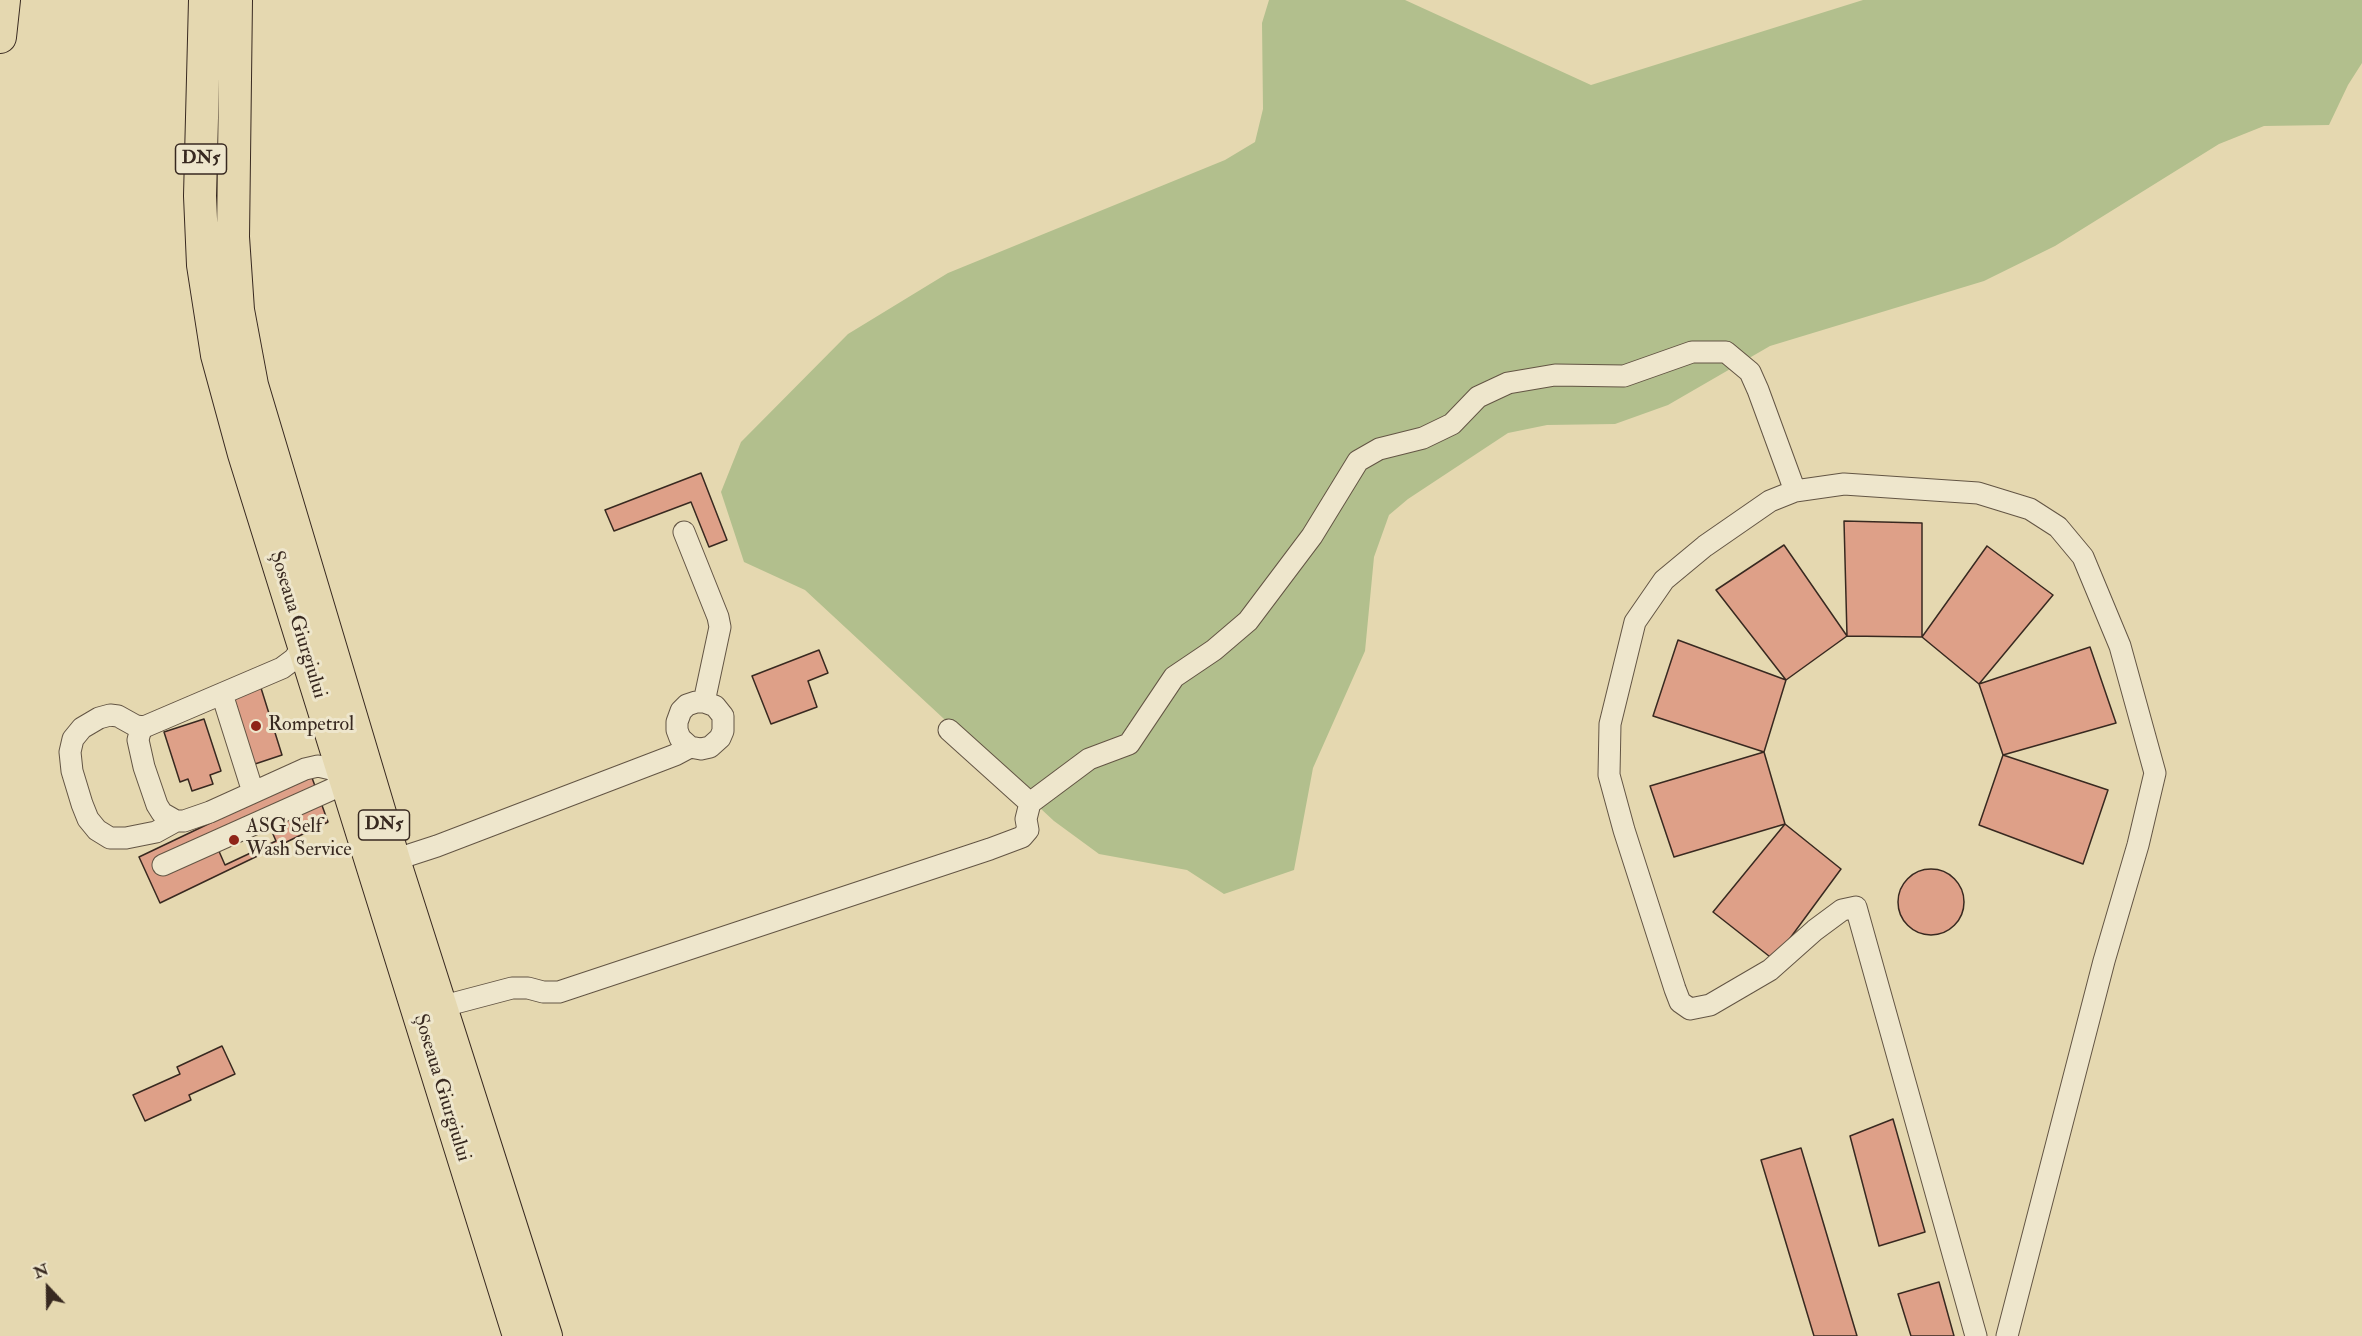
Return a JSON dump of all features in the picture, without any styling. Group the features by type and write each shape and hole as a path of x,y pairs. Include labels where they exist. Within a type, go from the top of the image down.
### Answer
{"highway":[{"path":"0,37 4,0"},
{"name":"Șoseaua Giurgiului","path":"205,0 200,196 202,265 210,317 228,400 519,1336"},
{"name":"Șoseaua Giurgiului","path":"236,0 233,237 238,310 245,352 266,434 394,860 546,1336"}],"lane":[{"path":"440,1006 512,988 559,992 1022,837 1028,830 1027,810 1030,803 1089,759 1129,744 1174,677 1214,650 1248,621 1312,536 1358,462 1378,448 1423,438 1452,424 1478,397 1508,383 1555,375 1624,376 1692,352 1726,352 1750,372 1795,491"},
{"path":"1976,1336 1856,908 1842,910 1815,930 1770,970 1710,1005 1689,1009 1680,1002 1675,989 1624,830 1609,775 1610,724 1635,622 1664,580 1705,546 1770,501 1795,491 1844,484 1978,493 2030,509 2058,527 2083,557 2120,646 2155,773 2138,845 2104,961 2007,1336"},
{"path":"684,532 720,627 704,702"},
{"path":"176,821 162,813 147,777 138,740 140,732 144,727 282,668 294,659 303,646"},
{"path":"222,694 253,792"},
{"path":"704,702 715,706 723,716 723,731 720,738 710,747 701,749 690,747 680,738 676,722 681,711 687,705 704,702"},
{"path":"144,727 136,726 118,716 110,715 99,718 82,728 70,752 72,771 88,819 97,830 110,838 126,838 156,832 176,821 184,821 210,812 306,769 318,766 331,769 345,780 163,866"},
{"path":"949,730 1030,803"},
{"path":"394,860 448,842 690,747"}],"green space":[{"path":"1269,0 1405,0 1591,85 1863,0 2362,0 2362,63 2348,85 2329,125 2264,126 2219,144 2055,246 1984,281 1770,346 1668,405 1615,424 1547,425 1508,433 1408,499 1389,515 1374,557 1365,651 1313,768 1294,870 1224,894 1187,870 1099,854 1054,821 805,590 744,562 721,492 741,442 848,334 948,273 1225,160 1255,142 1263,109 1262,23"}],"building":[{"path":"701,473 727,540 709,547 691,502 614,531 605,510"},
{"path":"1844,521 1922,523 1922,637 1847,636"},
{"path":"1784,545 1847,636 1786,680 1716,590"},
{"path":"1987,546 2053,595 1979,684 1922,637"},
{"path":"1678,640 1786,680 1764,752 1653,716"},
{"path":"2090,647 2116,723 2003,755 1979,684"},
{"path":"819,650 828,673 808,681 817,707 771,724 752,676"},
{"name":"Rompetrol","path":"261,688 282,755 252,765 231,698"},
{"path":"204,719 221,771 210,775 213,784 192,791 188,779 180,782 164,732"},
{"path":"1764,752 1785,824 1674,857 1650,786"},
{"path":"2003,755 2108,790 2083,864 1979,825"},
{"name":"ASG Self Wash Service","path":"311,775 328,822 160,903 139,857"},
{"path":"1785,824 1841,869 1774,960 1713,912"},
{"path":"269,825 276,841 225,865 218,849"},
{"path":"1931,869 1943,872 1954,879 1961,890 1964,902 1961,914 1954,925 1943,932 1931,935 1919,932 1908,925 1901,914 1898,902 1901,890 1908,879 1919,872"},
{"path":"222,1046 235,1074 189,1095 191,1100 145,1121 133,1095 180,1074 177,1067"},
{"path":"1893,1119 1925,1232 1879,1246 1850,1136"},
{"path":"1801,1148 1857,1336 1814,1336 1761,1160"},
{"path":"1939,1282 1954,1336 1911,1336 1898,1294"}],"place":[{"name":"Rompetrol","path":"256,726"},
{"name":"ASG Self Wash Service","path":"234,840"}]}
